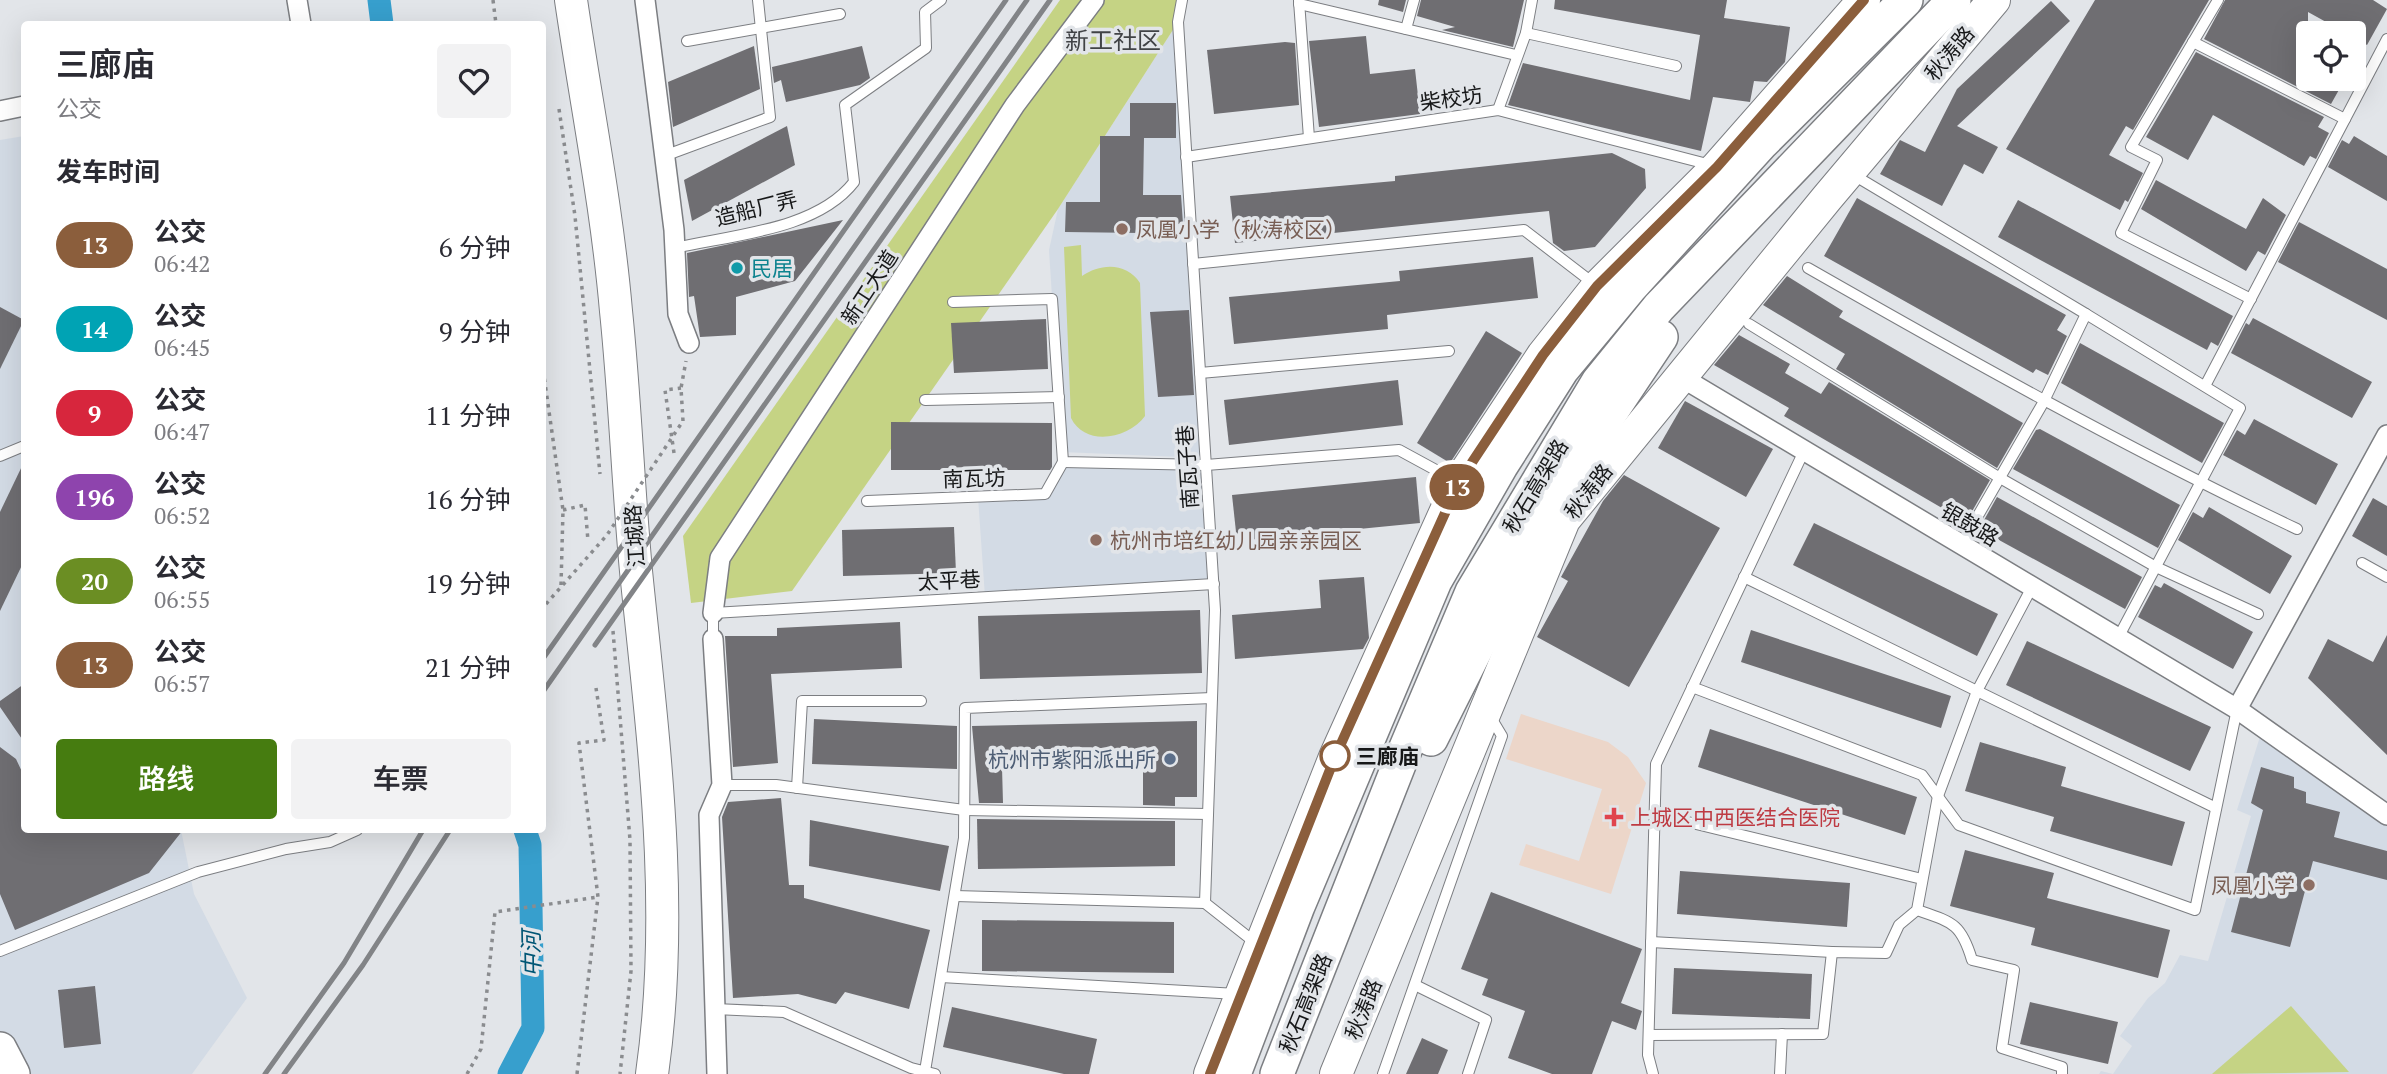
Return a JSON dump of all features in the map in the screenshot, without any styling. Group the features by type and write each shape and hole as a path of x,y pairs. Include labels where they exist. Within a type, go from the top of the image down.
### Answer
{"highway":[{"name":"秋石高架路","path":"1234,1074 1298,906 1435,581 1508,456 1562,370 1630,288 1762,143 1906,0"},
{"name":"秋石高架路","path":"1277,1074 1472,593 1598,383 1659,307 1954,0"},
{"path":"1340,915 1497,611 1547,508 1654,346 1723,263 1929,57 1979,0"},
{"path":"0,1049 13,1074"}],"main road":[{"name":"江城路","path":"571,0 616,309 634,546 660,825 663,960 652,1074"},
{"path":"1210,1074 1335,757 1459,482 1543,355 1597,286 1717,167 1864,0"},
{"name":"秋涛路","path":"1336,1074 1564,520 1849,172 1994,0"}],"street":[{"path":"297,0 300,21"},
{"path":"645,0 675,248 678,314 689,342"},
{"name":"新工大道","path":"713,613 720,558 1015,105 1094,0"},
{"path":"0,111 21,107"},
{"name":"银鼓路","path":"1681,377 2236,709 2387,815"},
{"path":"2236,709 2387,435"},
{"path":"713,639 722,785 709,815 717,1074"}],"lane":[{"path":"664,156 770,117 758,0"},
{"name":"造船厂弄","path":"675,248 799,220 842,198 855,182 845,105 926,48 925,12 942,0"},
{"name":"南瓦子巷","path":"1182,0 1178,22 1214,584 1205,903"},
{"path":"1406,29 1414,0"},
{"path":"1499,110 1516,55 1526,33 1532,0"},
{"path":"2218,0 2132,147 2157,160 2121,233 2251,299"},
{"path":"1310,138 1299,2 1516,55"},
{"path":"687,41 840,14"},
{"path":"1526,33 1675,66"},
{"path":"2205,386 2387,39"},
{"path":"2193,42 2345,119"},
{"name":"柴校坊","path":"1186,157 1499,110 1717,167"},
{"path":"1849,172 2240,408 2118,638"},
{"path":"1193,264 1524,230 1597,286"},
{"path":"1808,268 2043,403 2200,484 2297,529"},
{"path":"953,302 1052,299 1063,462 1206,465 1399,450 1459,482"},
{"path":"1961,545 2043,403 2086,314"},
{"path":"1749,324 2000,478 2156,567 2258,614"},
{"path":"1200,373 1449,351"},
{"path":"925,400 1059,397"},
{"path":"0,456 21,447"},
{"path":"1653,1074 1649,1035 1656,764 1804,451"},
{"name":"南瓦坊","path":"867,501 1045,494 1063,462"},
{"path":"2362,563 2387,577"},
{"path":"1744,577 2216,808"},
{"name":"太平巷","path":"713,613 1214,584"},
{"path":"1651,942 1886,953 1899,925 1917,910 1938,796 1977,691 2032,587"},
{"path":"713,613 713,639"},
{"path":"1692,687 1922,775 1959,825 2195,910 2236,709"},
{"path":"715,1009 784,1012 930,1073 941,977 964,838 965,708 1212,698"},
{"path":"797,788 802,702 921,702"},
{"path":"1384,1074 1502,736 1486,710"},
{"path":"722,785 797,788 964,810 1208,814"},
{"path":"1655,814 1922,879"},
{"path":"0,951 132,896 198,872 330,842 350,833"},
{"path":"954,896 1205,903 1261,946"},
{"path":"1917,910 1944,919 1964,934 1972,960 2014,970 2002,1048 2062,1067 2062,1074"},
{"path":"1649,1035 1824,1034 1832,952"},
{"path":"941,977 1242,994"},
{"path":"1415,985 1486,1020 1468,1074"},
{"path":"1780,1074 1782,1034"}],"path":[{"path":"493,0 496,21"},
{"path":"559,108 575,216 600,477"},
{"path":"546,604 607,535 683,421 681,388 689,342"},
{"path":"674,453 666,390 681,388"},
{"path":"546,390 563,510 561,585"},
{"path":"563,510 585,505 587,541"},
{"path":"604,529 606,542"},
{"path":"612,620 629,839 631,971 620,1074"},
{"path":"577,1074 598,897 579,743 604,740 596,688"},
{"path":"467,1074 481,1049 495,912 598,897"}],"shaded area":[{"name":"凤凰小学（秋涛校区）","path":"1178,22 1205,458 1062,452 1049,250 1058,209"},
{"path":"21,136 21,833 182,833 194,894 247,998 192,1074 0,1074 0,140"},
{"name":"杭州市培红幼儿园亲亲园区","path":"1063,462 1206,465 1214,584 985,597 978,497 1045,494"},
{"name":"上城区中西医结合医院","path":"1521,714 1608,742 1628,757 1646,783 1611,894 1519,865 1526,844 1579,861 1602,789 1506,759"},
{"name":"凤凰小学","path":"2263,727 2387,815 2387,1074 2113,1074 2132,1046 2120,1036 2148,998 2165,983 2180,955 2208,961 2251,816 2237,810"}],"green space":[{"path":"1060,0 1182,0 1178,22 1058,209 792,591 691,603 683,536"},
{"path":"1081,245 1082,276 1097,269 1113,267 1128,271 1140,283 1145,416 1129,430 1108,436 1087,433 1071,418 1064,247"},
{"path":"2291,1006 2349,1072 2212,1074"}],"building":[{"path":"1379,0 1406,0 1403,12 1378,5"},
{"path":"1421,0 1524,0 1513,47 1442,30 1455,27 1417,16"},
{"path":"1555,0 1727,0 1724,18 1790,27 1785,62 1767,82 1754,81 1750,102 1713,97 1701,151 1508,105 1523,63 1690,100 1700,35 1554,9"},
{"path":"2095,0 2209,0 2133,130 2126,126 2109,155 2143,173 2128,202 2125,200 2120,210 2006,149"},
{"path":"2225,0 2373,0 2387,9 2367,45 2366,21 2324,21 2308,12 2308,21 2296,21 2296,86 2204,39"},
{"path":"2051,1 2070,21 1957,126 1998,147 1983,174 1964,164 1942,206 1880,174 1900,140 1925,152 1957,89"},
{"path":"1366,36 1370,74 1415,69 1420,114 1319,127 1309,41"},
{"path":"1295,43 1299,105 1214,114 1207,50"},
{"path":"754,46 760,89 673,127 668,82"},
{"path":"862,46 870,78 860,85 786,102 781,80 774,83 772,67"},
{"path":"2196,52 2324,117 2318,127 2329,133 2316,159 2310,156 2304,166 2213,115 2188,160 2146,137"},
{"path":"2306,91 2338,91 2331,104"},
{"path":"1130,103 1176,103 1176,138 1144,138 1143,195 1181,195 1183,224 1141,223 1141,233 1065,232 1066,202 1100,202 1100,136 1130,136"},
{"path":"787,126 795,165 692,221 684,180"},
{"path":"2354,136 2387,156 2387,201 2328,167 2342,140 2349,144"},
{"path":"1612,153 1645,169 1646,188 1595,247 1564,251 1553,243 1549,211 1235,243 1230,196 1395,181 1395,176"},
{"path":"2156,180 2246,229 2263,198 2286,215 2265,255 2258,251 2246,271 2141,209"},
{"path":"1857,198 2066,315 2057,330 2067,336 2048,375 2036,369 2033,373 1824,256"},
{"path":"2018,200 2233,316 2218,346 2211,342 2207,350 1998,237"},
{"name":"民居","path":"843,220 795,281 736,297 736,335 700,337 694,296 689,297 687,253"},
{"path":"2299,222 2387,269 2387,320 2278,262"},
{"path":"1533,257 1538,298 1387,315 1388,329 1234,344 1229,297 1400,281 1399,271"},
{"path":"1787,276 1843,311 1839,317 2023,423 1997,468 1836,369 1845,354 1763,305"},
{"path":"0,307 21,318 21,326 0,369"},
{"path":"1189,310 1194,395 1158,397 1150,312"},
{"path":"2253,318 2372,382 2352,418 2231,353 2246,323 2249,325"},
{"path":"1046,319 1048,369 954,373 951,323"},
{"path":"1486,331 1522,353 1450,463 1417,443"},
{"path":"1739,335 1790,364 1785,373 1821,394 1829,382 1990,480 1966,522 1784,416 1789,408 1714,365"},
{"path":"2080,343 2224,423 2202,463 2061,383"},
{"path":"1398,380 1403,425 1229,445 1224,400"},
{"path":"1685,401 1773,449 1746,497 1658,448"},
{"path":"2254,419 2338,464 2316,505 2223,455 2237,430 2245,435"},
{"path":"891,422 1052,423 1052,467 1050,470 891,470"},
{"path":"2040,429 2180,505 2158,548 2013,469 2036,430"},
{"path":"21,468 21,567 0,611 0,512"},
{"path":"1624,475 1720,528 1629,687 1537,637 1568,581 1561,577 1603,501"},
{"path":"1416,477 1420,523 1237,541 1232,495"},
{"path":"1997,497 2142,577 2125,609 1979,529"},
{"path":"2373,498 2387,506 2387,556 2352,536"},
{"path":"2209,507 2292,556 2270,594 2178,540 2193,512 2203,518"},
{"path":"1814,523 1998,614 1977,656 1793,565"},
{"path":"954,527 956,573 843,576 842,530"},
{"path":"1364,577 1369,638 1363,649 1235,659 1232,615 1321,608 1319,580"},
{"path":"2164,583 2253,632 2233,669 2138,617 2155,585 2161,588"},
{"path":"1200,610 1202,673 980,679 978,616"},
{"path":"900,622 902,668 771,674 778,763 733,767 725,636 777,636 777,628"},
{"path":"1751,630 1951,696 1941,728 1741,662"},
{"path":"2387,635 2387,755 2308,678 2328,639 2373,662"},
{"path":"2027,641 2211,727 2190,771 2006,685"},
{"path":"21,686 21,738 0,707 0,701"},
{"path":"814,719 957,726 957,769 812,764"},
{"path":"1197,721 1197,797 1175,797 1175,806 1143,805 1143,765 1002,767 1003,803 979,803 972,726"},
{"path":"1710,729 1917,797 1905,835 1698,767"},
{"path":"1980,742 2066,767 2061,786 2185,822 2172,866 2050,831 2054,817 1965,791"},
{"path":"0,747 16,759 21,770 21,833 181,833 149,873 15,930 0,894"},
{"path":"2261,767 2294,777 2294,788 2306,792 2306,803 2340,812 2334,837 2387,851 2387,880 2313,861 2290,947 2231,932 2263,810 2251,803"},
{"path":"781,798 789,885 804,885 804,898 930,930 909,1009 845,992 836,1004 798,994 733,998 722,817 728,802"},
{"path":"977,819 1175,821 1175,866 978,869"},
{"path":"810,820 949,846 940,891 809,866"},
{"path":"1965,850 2054,873 2047,898 2170,930 2158,978 2031,945 2035,928 1950,906"},
{"path":"1680,871 1850,883 1847,927 1677,914"},
{"path":"1491,892 1642,949 1621,1003 1642,1011 1636,1030 1612,1021 1592,1074 1552,1074 1508,1058 1525,1011 1482,995 1488,979 1461,969"},
{"path":"982,920 1174,922 1174,973 982,971"},
{"path":"1674,968 1812,974 1810,1019 1672,1014"},
{"path":"95,986 101,1044 64,1048 58,990"},
{"path":"2030,1002 2118,1022 2108,1064 2020,1044"},
{"path":"952,1007 1097,1039 1089,1074 1064,1074 943,1047"},
{"path":"1422,1038 1448,1050 1438,1074 1406,1074"}],"waterway":[{"name":"中河","path":"379,0 382,21"},
{"name":"中河","path":"509,1074 533,1028 530,845 526,833"}],"railway":[{"path":"546,654 1006,0"},
{"path":"546,687 1027,0"},
{"path":"595,645 1050,0"},
{"path":"265,1074 344,963 421,833"},
{"path":"284,1074 363,965 448,833"}],"bus line":[{"name":"13","path":"1210,1074 1335,757 1459,482 1543,355 1597,286 1717,167 1864,0"}],"place":[{"name":"凤凰小学（秋涛校区）","path":"1122,229"},
{"name":"民居","path":"737,268"},
{"name":"杭州市培红幼儿园亲亲园区","path":"1096,540"},
{"name":"三廊庙","path":"1335,756"},
{"name":"杭州市紫阳派出所","path":"1170,759"},
{"name":"上城区中西医结合医院","path":"1614,817"},
{"name":"凤凰小学","path":"2309,885"}],"district":[{"name":"新工社区","path":"1113,40"}]}
